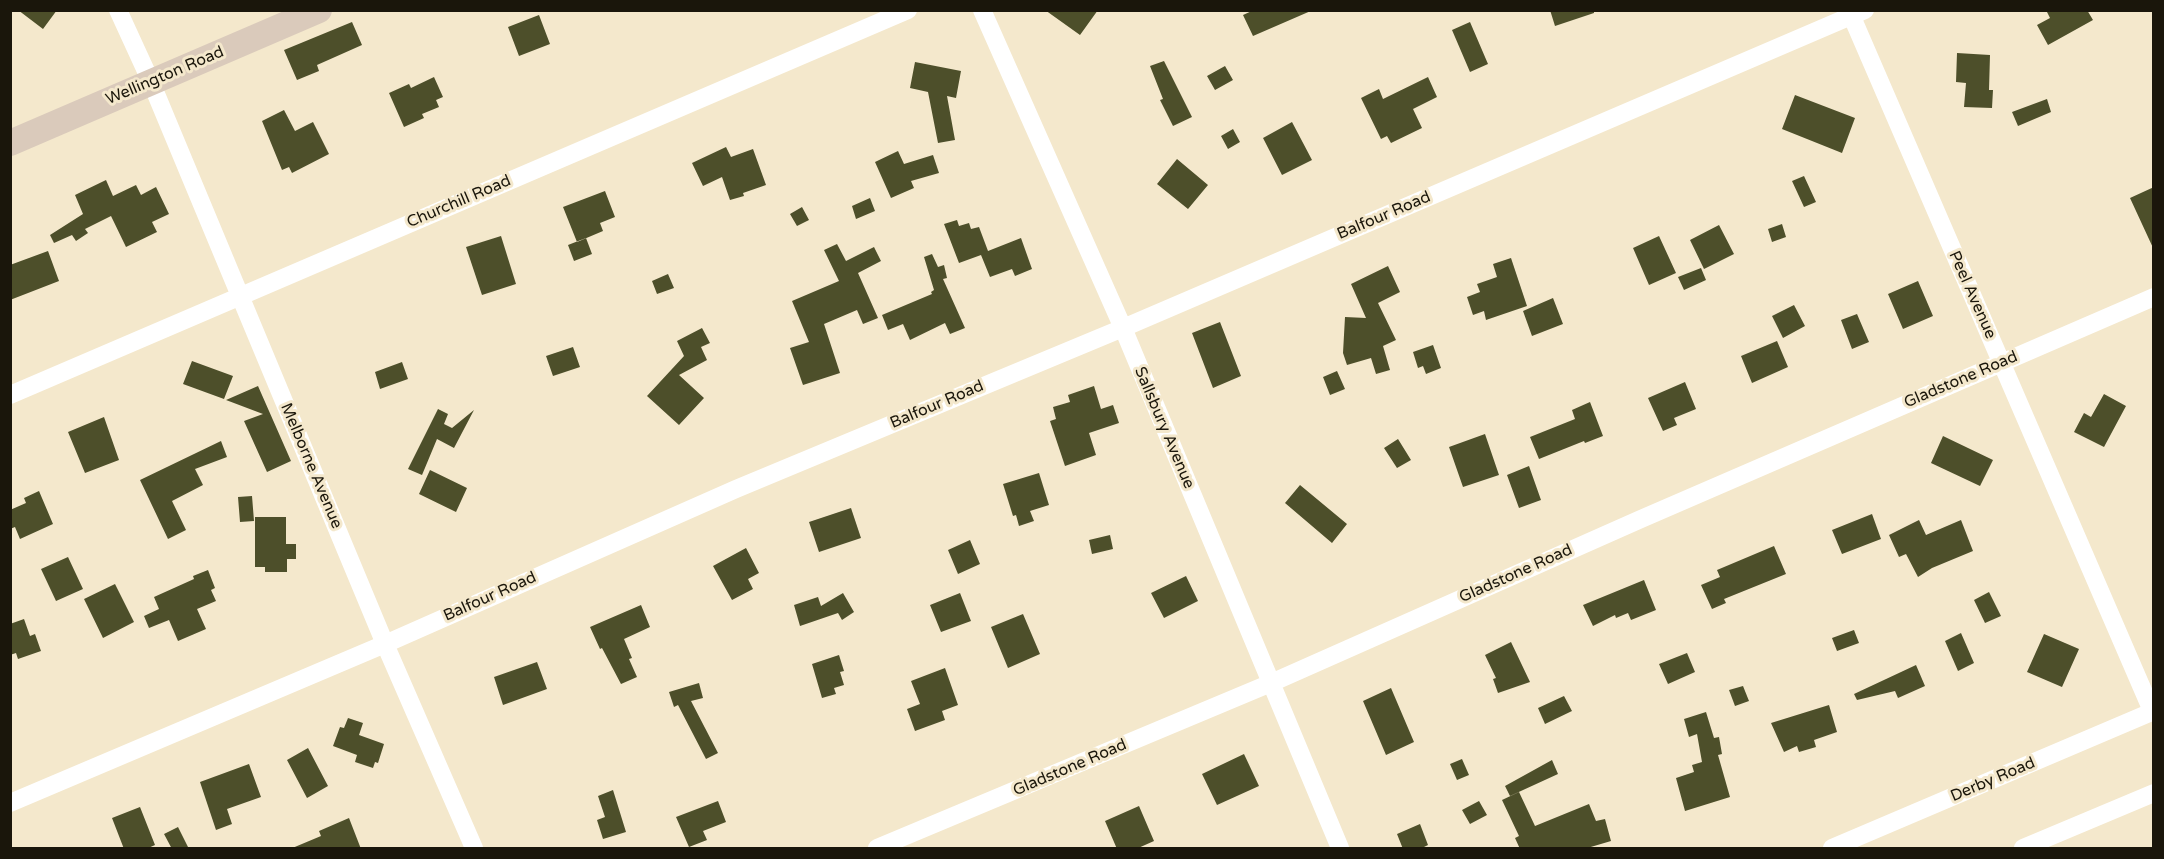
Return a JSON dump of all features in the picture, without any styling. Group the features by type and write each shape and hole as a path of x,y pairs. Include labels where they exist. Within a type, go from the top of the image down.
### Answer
{"main road":[{"name":"Wellington Road","path":"10,143 319,10"}],"street":[{"name":"Melborne Avenue","path":"118,10 152,82 385,644 474,849"},
{"name":"Churchill Road","path":"10,395 908,10"},
{"name":"Sallsbury Avenue","path":"982,10 1123,328 1341,849"},
{"name":"Balfour Road","path":"10,803 385,644 736,489 1123,328 1855,12"},
{"name":"Peel Avenue","path":"1855,12 2002,362 2153,711"},
{"name":"Gladstone Road","path":"877,849 1271,683 1641,519 2154,297"},
{"name":"Derby Road","path":"1832,849 2153,711"},
{"path":"2023,849 2154,793"}],"building":[{"path":"18,10 57,10 43,29"},
{"path":"1045,10 1098,10 1080,35"},
{"path":"1254,10 1313,10 1253,36 1243,15"},
{"path":"1550,10 1594,10 1594,13 1555,26"},
{"path":"2046,10 2087,10 2093,20 2048,45 2037,25 2050,18"},
{"path":"539,15 550,44 519,56 508,27"},
{"path":"352,22 362,45 317,65 319,71 297,80 284,50"},
{"path":"1470,22 1488,64 1470,72 1452,30"},
{"path":"1957,53 1990,55 1989,90 1993,90 1992,108 1964,107 1966,83 1956,82"},
{"path":"1164,61 1192,117 1173,126 1160,100 1163,99 1150,66"},
{"path":"915,62 961,71 956,98 947,96 955,140 938,143 928,92 910,88"},
{"path":"1225,66 1233,80 1215,90 1207,76"},
{"path":"434,77 443,97 436,100 439,107 422,114 424,118 404,127 389,93 409,84 411,88"},
{"path":"1428,77 1437,97 1413,109 1422,128 1391,143 1387,136 1381,139 1361,98 1379,89 1383,99"},
{"path":"1795,95 1855,118 1842,153 1782,129"},
{"path":"2047,99 2051,112 2018,126 2012,112"},
{"path":"284,110 295,131 313,122 329,154 292,173 289,167 282,170 262,121"},
{"path":"1292,122 1312,160 1282,175 1263,138"},
{"path":"1233,129 1240,142 1228,149 1221,136"},
{"path":"726,147 731,157 753,149 766,185 730,200 722,177 703,186 692,163"},
{"path":"898,151 904,164 933,155 939,173 911,181 914,188 891,198 875,162"},
{"path":"1177,159 1208,185 1188,209 1157,184"},
{"path":"1804,176 1816,202 1804,207 1792,181"},
{"path":"106,180 113,196 136,185 141,195 156,187 169,214 152,222 157,232 126,247 111,216 85,229 88,233 76,241 72,235 54,243 50,235 83,214 75,195"},
{"path":"2154,187 2154,250 2130,198"},
{"path":"605,191 615,217 600,223 603,231 577,242 563,207"},
{"path":"870,198 875,211 856,219 852,206"},
{"path":"802,207 809,220 797,226 790,214"},
{"path":"957,220 959,226 969,223 971,229 979,227 988,251 1021,238 1032,269 1015,276 1012,269 990,277 981,255 959,263 944,224"},
{"path":"1782,224 1786,237 1772,242 1768,229"},
{"path":"1719,225 1734,254 1704,269 1690,240"},
{"path":"501,236 516,284 482,295 466,247"},
{"path":"1659,236 1676,273 1649,285 1633,248"},
{"path":"586,238 592,254 574,261 568,245"},
{"path":"837,244 846,261 874,247 881,261 858,273 878,318 863,324 857,310 824,324 840,373 803,385 790,348 809,342 792,301 839,281 824,250"},
{"path":"48,251 59,281 10,300 10,265"},
{"path":"932,254 938,267 944,265 947,278 943,279 965,328 950,334 945,323 910,340 903,324 888,330 882,315 932,294 934,290 924,257"},
{"path":"1511,258 1527,306 1486,320 1484,311 1473,315 1467,297 1480,292 1477,284 1497,277 1493,264"},
{"path":"1388,266 1400,292 1378,303 1396,340 1383,346 1390,370 1376,374 1371,358 1347,365 1343,353 1345,317 1366,318 1351,284"},
{"path":"1701,268 1706,280 1684,290 1678,277"},
{"path":"668,274 674,288 657,294 652,281"},
{"path":"1918,281 1933,316 1903,329 1888,294"},
{"path":"1553,298 1563,324 1532,336 1523,311"},
{"path":"1794,305 1805,326 1783,338 1772,316"},
{"path":"1857,314 1869,342 1852,349 1841,320"},
{"path":"1220,322 1241,376 1213,388 1192,333"},
{"path":"702,328 710,343 701,347 707,360 679,375 704,398 679,425 647,396 684,356 677,341"},
{"path":"1777,341 1788,367 1752,383 1741,356"},
{"path":"1433,345 1441,368 1426,374 1423,366 1418,368 1413,352"},
{"path":"573,347 580,367 553,376 546,356"},
{"path":"192,361 233,376 224,399 183,384"},
{"path":"402,362 408,379 380,389 375,372"},
{"path":"1337,371 1345,389 1330,395 1323,377"},
{"path":"1685,382 1696,409 1674,418 1677,425 1663,431 1648,398"},
{"path":"258,386 291,461 267,472 244,421 263,414 226,400"},
{"path":"1094,386 1101,409 1113,405 1119,423 1089,433 1096,455 1065,466 1050,421 1056,419 1053,407 1070,402 1068,395"},
{"path":"2104,394 2126,406 2104,447 2074,432 2084,413 2091,417"},
{"path":"1590,402 1603,436 1539,459 1530,437 1575,419 1572,410"},
{"path":"438,409 448,414 444,424 452,428 474,410 454,448 437,439 422,475 408,469"},
{"path":"104,417 119,460 85,473 68,432"},
{"path":"1485,434 1499,475 1463,487 1449,447"},
{"path":"1943,436 1993,460 1980,486 1931,463"},
{"path":"1398,439 1411,460 1397,468 1384,448"},
{"path":"221,441 227,457 195,469 203,485 172,501 186,530 168,539 140,480"},
{"path":"1529,466 1541,500 1519,508 1507,475"},
{"path":"430,470 467,488 456,512 419,494"},
{"path":"1039,473 1049,505 1030,511 1034,521 1019,526 1016,515 1013,516 1003,484"},
{"path":"1300,485 1347,524 1332,543 1285,503"},
{"path":"39,491 53,524 20,539 15,527 10,529 10,510 26,503 24,498"},
{"path":"252,496 254,521 240,522 238,497"},
{"path":"851,508 861,538 819,552 809,522"},
{"path":"1872,514 1881,539 1842,554 1832,530"},
{"path":"255,517 286,517 286,544 296,544 296,559 287,559 287,572 265,572 265,567 255,567"},
{"path":"1919,520 1926,535 1961,520 1973,551 1932,568 1918,577 1906,554 1899,557 1889,535"},
{"path":"1110,535 1113,549 1092,554 1089,540"},
{"path":"970,540 980,564 958,574 948,550"},
{"path":"1774,546 1786,574 1724,599 1726,603 1712,609 1701,585 1720,577 1717,570"},
{"path":"746,548 759,573 748,579 753,589 732,600 713,566"},
{"path":"68,557 83,589 56,601 41,569"},
{"path":"208,570 215,588 211,590 216,601 197,609 206,629 178,641 169,620 149,628 144,616 159,609 154,597"},
{"path":"1186,576 1198,601 1164,618 1151,593"},
{"path":"1644,580 1656,610 1631,620 1628,613 1616,618 1615,615 1593,626 1583,605"},
{"path":"115,584 134,622 103,638 84,599"},
{"path":"1989,592 2001,616 1985,623 1974,600"},
{"path":"843,593 854,612 842,620 838,613 800,626 794,605 818,597 821,606"},
{"path":"960,593 971,621 941,632 930,605"},
{"path":"641,605 650,627 624,639 637,677 621,684 590,627"},
{"path":"1023,614 1040,654 1008,668 991,627"},
{"path":"24,619 30,636 35,634 41,651 18,659 16,653 10,655 10,624"},
{"path":"1854,630 1859,643 1837,651 1832,638"},
{"path":"1961,633 1974,663 1958,671 1945,641"},
{"path":"2044,634 2079,649 2062,687 2027,672"},
{"path":"1511,642 1530,682 1498,693 1493,679 1496,678 1485,655"},
{"path":"1687,653 1695,672 1668,684 1659,664"},
{"path":"839,655 844,671 840,672 844,685 834,688 836,694 822,698 812,664"},
{"path":"537,662 547,689 503,705 494,677"},
{"path":"1916,665 1925,686 1898,698 1895,691 1857,700 1854,694"},
{"path":"945,668 958,705 942,711 945,720 915,731 907,709 920,704 911,681"},
{"path":"699,683 703,698 691,701 718,753 706,759 678,705 674,707 669,692"},
{"path":"1743,686 1749,701 1735,706 1729,690"},
{"path":"1391,688 1414,742 1386,755 1363,701"},
{"path":"1564,696 1572,711 1545,724 1538,708"},
{"path":"1829,705 1837,732 1814,740 1816,747 1799,752 1797,746 1784,752 1771,723"},
{"path":"1706,712 1714,738 1719,737 1722,754 1718,755 1730,797 1685,811 1676,778 1694,772 1692,765 1702,762 1697,734 1689,737 1684,719"},
{"path":"348,718 363,723 359,735 384,744 378,763 375,762 373,768 355,762 357,755 333,746 340,727 344,728"},
{"path":"308,748 328,786 307,798 287,760"},
{"path":"1244,754 1259,786 1217,805 1202,774"},
{"path":"1462,759 1469,775 1457,780 1450,764"},
{"path":"1552,760 1558,774 1510,796 1505,786"},
{"path":"249,764 261,797 227,809 232,824 216,830 200,782"},
{"path":"613,790 626,832 603,839 597,820 605,817 598,796"},
{"path":"1519,792 1535,826 1589,804 1596,821 1605,819 1611,841 1584,849 1520,849 1515,838 1519,836 1502,800"},
{"path":"718,801 726,822 703,831 707,840 689,847 676,817"},
{"path":"1479,801 1487,815 1470,824 1462,810"},
{"path":"1139,806 1154,841 1136,849 1117,849 1105,821"},
{"path":"140,807 155,845 146,849 124,849 112,818"},
{"path":"349,818 361,849 290,849 321,836 319,831"},
{"path":"1420,824 1428,845 1420,849 1403,849 1397,834"},
{"path":"178,827 189,849 172,849 164,834"}]}
